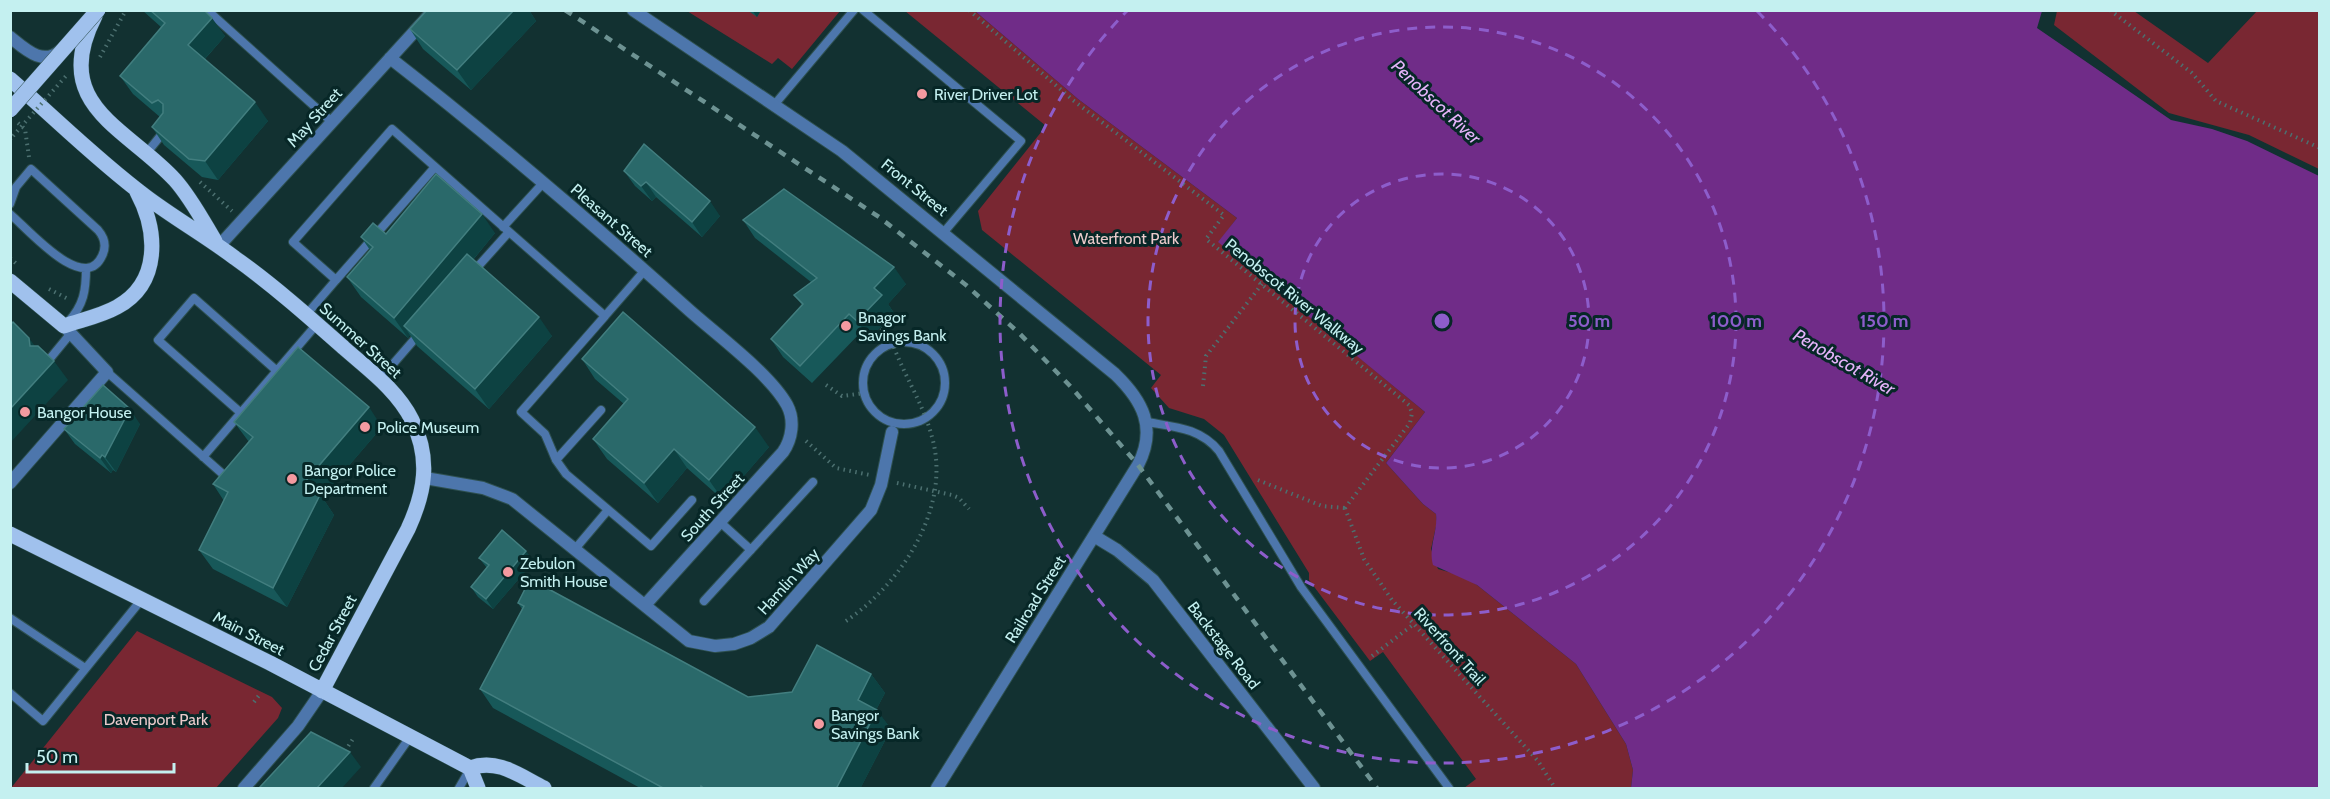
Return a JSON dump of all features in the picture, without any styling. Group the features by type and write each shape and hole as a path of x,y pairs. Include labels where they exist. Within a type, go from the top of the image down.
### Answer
{"main road":[{"path":"10,110 97,10"},
{"path":"97,10 84,42 82,62 84,87 97,112 184,191 219,246"},
{"name":"Summer Street","path":"10,79 135,189 219,246 312,320 380,379 403,404 413,422 424,453 425,478"},
{"path":"10,281 67,330 116,308 135,293 146,279 153,255 147,212 135,189"},
{"name":"Cedar Street","path":"322,691 408,529 419,503 425,478"},
{"name":"Main Street","path":"10,534 142,599 470,768"},
{"path":"478,789 470,768 485,764 500,766 544,789"}],"street":[{"path":"10,36 32,54 43,57 52,56 97,10"},
{"name":"May Street","path":"219,246 434,10"},
{"name":"Front Street","path":"633,10 775,104 873,174 1115,374 1138,399 1148,422"},
{"name":"Pleasant Street","path":"390,58 544,182 645,270 760,375 788,407 792,424"},
{"path":"10,483 107,372 67,330"},
{"name":"Railroad Street","path":"937,789 1142,458 1147,442 1148,422"},
{"name":"South Street","path":"645,606 783,452 790,440 792,424"},
{"name":"Hamlin Way","path":"645,606 674,632 697,644 724,646 761,633 871,510 881,485 893,427"},
{"path":"425,478 483,488 503,494 533,514 645,606"},
{"name":"Backstage Road","path":"1094,536 1117,550 1154,580 1314,789"},
{"name":"Cedar Street","path":"244,789 305,718 322,691"}],"lane":[{"path":"207,10 332,122"},
{"path":"775,104 855,10"},
{"path":"863,10 1021,141 944,232"},
{"path":"141,151 170,125"},
{"path":"336,280 293,242 392,129 605,316"},
{"path":"203,457 277,371 336,280 435,167"},
{"path":"10,204 16,188 31,170 102,235 103,255 98,262 86,268 74,267 63,261 10,214"},
{"path":"463,284 544,182"},
{"path":"48,362 82,304 86,268"},
{"path":"645,270 520,412 545,434 556,460 566,474 651,546 692,500"},
{"path":"241,413 158,340 165,331 194,298 277,371"},
{"path":"380,379 426,327"},
{"path":"907,342 921,346 933,354 941,366 945,381 943,395 936,408 925,418 893,427 875,412 865,393 864,377 869,363 879,351 892,344 907,342"},
{"path":"107,372 225,476"},
{"path":"556,460 601,410"},
{"path":"1148,422 1195,432 1208,439 1219,451 1301,587 1449,789"},
{"path":"704,602 813,482"},
{"path":"575,549 608,510"},
{"path":"720,522 752,550"},
{"path":"10,693 43,721 142,599"},
{"path":"10,618 85,668"},
{"path":"374,789 410,737"},
{"path":"459,789 470,768"}],"path":[{"path":"99,64 110,37 126,10"},
{"name":"Penobscot River Walkway","path":"969,10 1074,101 1224,215 1206,238 1411,409 1410,423 1345,508"},
{"path":"2110,10 2192,73 2216,101 2319,148"},
{"path":"12,138 66,76"},
{"path":"20,124 25,129 31,170"},
{"path":"1203,386 1206,356 1262,284"},
{"path":"846,621 866,606 902,565 927,519 935,490 935,448 925,418 890,336 881,328"},
{"path":"826,385 842,396 865,393"},
{"path":"806,441 836,468 873,476"},
{"path":"1258,480 1322,506 1345,508"},
{"path":"894,483 935,490 959,498 969,509"},
{"name":"Riverfront Trail","path":"1345,508 1364,559 1392,600 1538,761 1555,789"},
{"path":"1372,656 1415,624"},
{"path":"254,702 260,693"},
{"path":"345,751 353,739"}],"green space":[{"path":"687,11 840,11 792,69 778,58 772,64"},
{"name":"Waterfront Park","path":"905,11 975,11 1078,99 1237,218 1219,242 1425,412 1386,463 1423,504 1436,514 1437,522 1431,549 1438,569 1463,576 1477,585 1576,664 1626,744 1633,770 1631,788 1464,788 1476,779 1383,652 1370,661 1309,580 1309,573 1224,435 1204,419 1169,408 1151,388 1161,375 982,230 978,211 1046,126"},
{"path":"2057,11 2134,11 2208,63 2257,11 2319,11 2319,169 2249,135 2169,113 2054,25"},
{"name":"Davenport Park","path":"137,631 272,697 282,708 278,718 216,788 11,788"}],"water":[{"name":"Penobscot River","path":"975,11 2042,11 2037,28 2171,120 2212,129 2247,141 2319,176 2319,788 1631,788 1633,770 1626,744 1576,664 1477,585 1433,565 1436,514 1423,504 1386,463 1425,412 1218,242 1237,218 1078,99"}],"building":[{"path":"150,10 204,10 212,18 188,45 255,102 205,161 189,159 152,127 163,113 163,104 158,100 152,103 120,76 165,23"},
{"path":"427,10 514,10 457,70 410,29"},
{"path":"644,144 710,201 692,222 646,182 641,186 624,171"},
{"path":"436,174 482,214 394,318 347,277 373,247 361,237 373,223 386,234"},
{"path":"784,189 894,267 874,288 882,295 857,321 849,314 800,366 771,339 803,304 794,295 817,278 743,220"},
{"path":"467,254 539,317 475,389 404,326"},
{"path":"623,312 755,427 709,480 674,449 644,483 593,439 628,399 582,359"},
{"path":"13,322 29,338 30,346 38,346 54,361 10,409 10,325"},
{"name":"Bangor Police Department","path":"298,347 369,407 305,482 320,495 273,588 199,550 228,492 213,484 253,437 234,422"},
{"path":"103,385 130,409 105,457 102,455 100,458 64,429"},
{"path":"502,530 526,551 486,599 471,587 489,565 479,558"},
{"path":"530,579 748,697 792,692 817,645 871,674 858,700 877,710 836,789 705,789 701,786 700,789 665,789 480,689 524,606 518,603"},
{"path":"311,732 350,752 316,789 262,789 260,787"}],"railway":[{"path":"565,10 879,217 966,285 1020,334 1071,387 1138,465 1377,788"}],"place":[{"name":"River Driver Lot","path":"922,94"},
{"name":"Bnagor Savings Bank","path":"846,326"},
{"name":"Bangor House","path":"25,412"},
{"name":"Police Museum","path":"365,427"},
{"name":"Bangor Police Department","path":"292,479"},
{"name":"Zebulon Smith House","path":"508,572"},
{"name":"Bangor Savings Bank","path":"819,724"}]}
